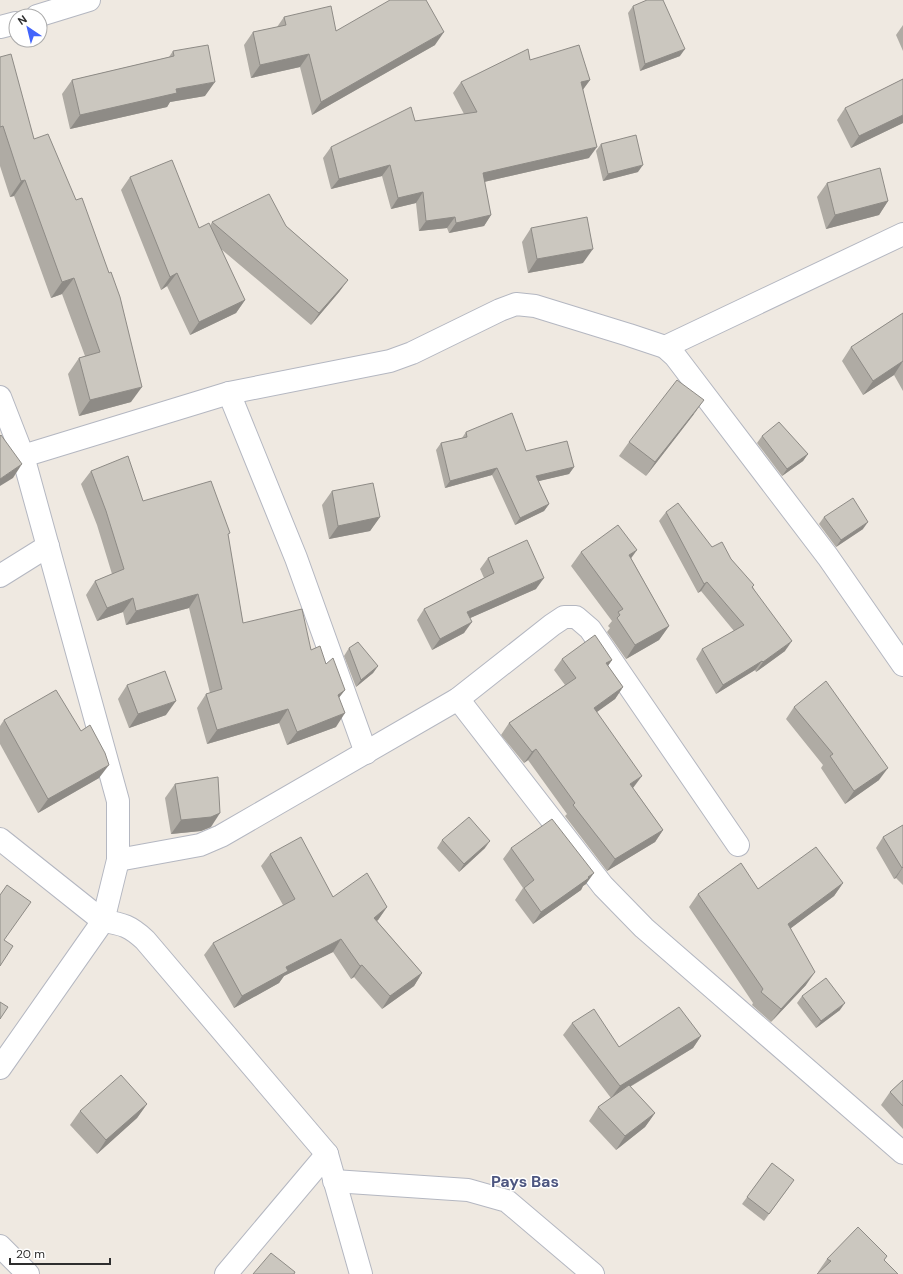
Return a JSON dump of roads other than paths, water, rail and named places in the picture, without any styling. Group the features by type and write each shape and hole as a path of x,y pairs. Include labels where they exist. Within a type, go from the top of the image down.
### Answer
{"street":[{"path":"48,13 89,0"},
{"path":"665,347 903,234"},
{"path":"23,456 229,393 390,361 412,353 500,310 516,304 535,306 665,347 675,356 828,557 903,665"},
{"path":"229,393 296,558 366,753"},
{"path":"0,397 23,456 118,801 118,860 103,921 0,1068"},
{"path":"0,576 48,546"},
{"path":"118,860 200,845 228,832 458,699 564,617 576,617 590,629 738,845"},
{"path":"458,699 603,886 644,928 903,1153"},
{"path":"0,840 103,921 123,924 135,930 327,1154 361,1274"},
{"path":"226,1274 327,1154"},
{"path":"334,1181 468,1190 507,1201 593,1274"},
{"path":"0,1246 28,1274"}],"district":[{"name":"Pays Bas","path":"525,1181"}]}
